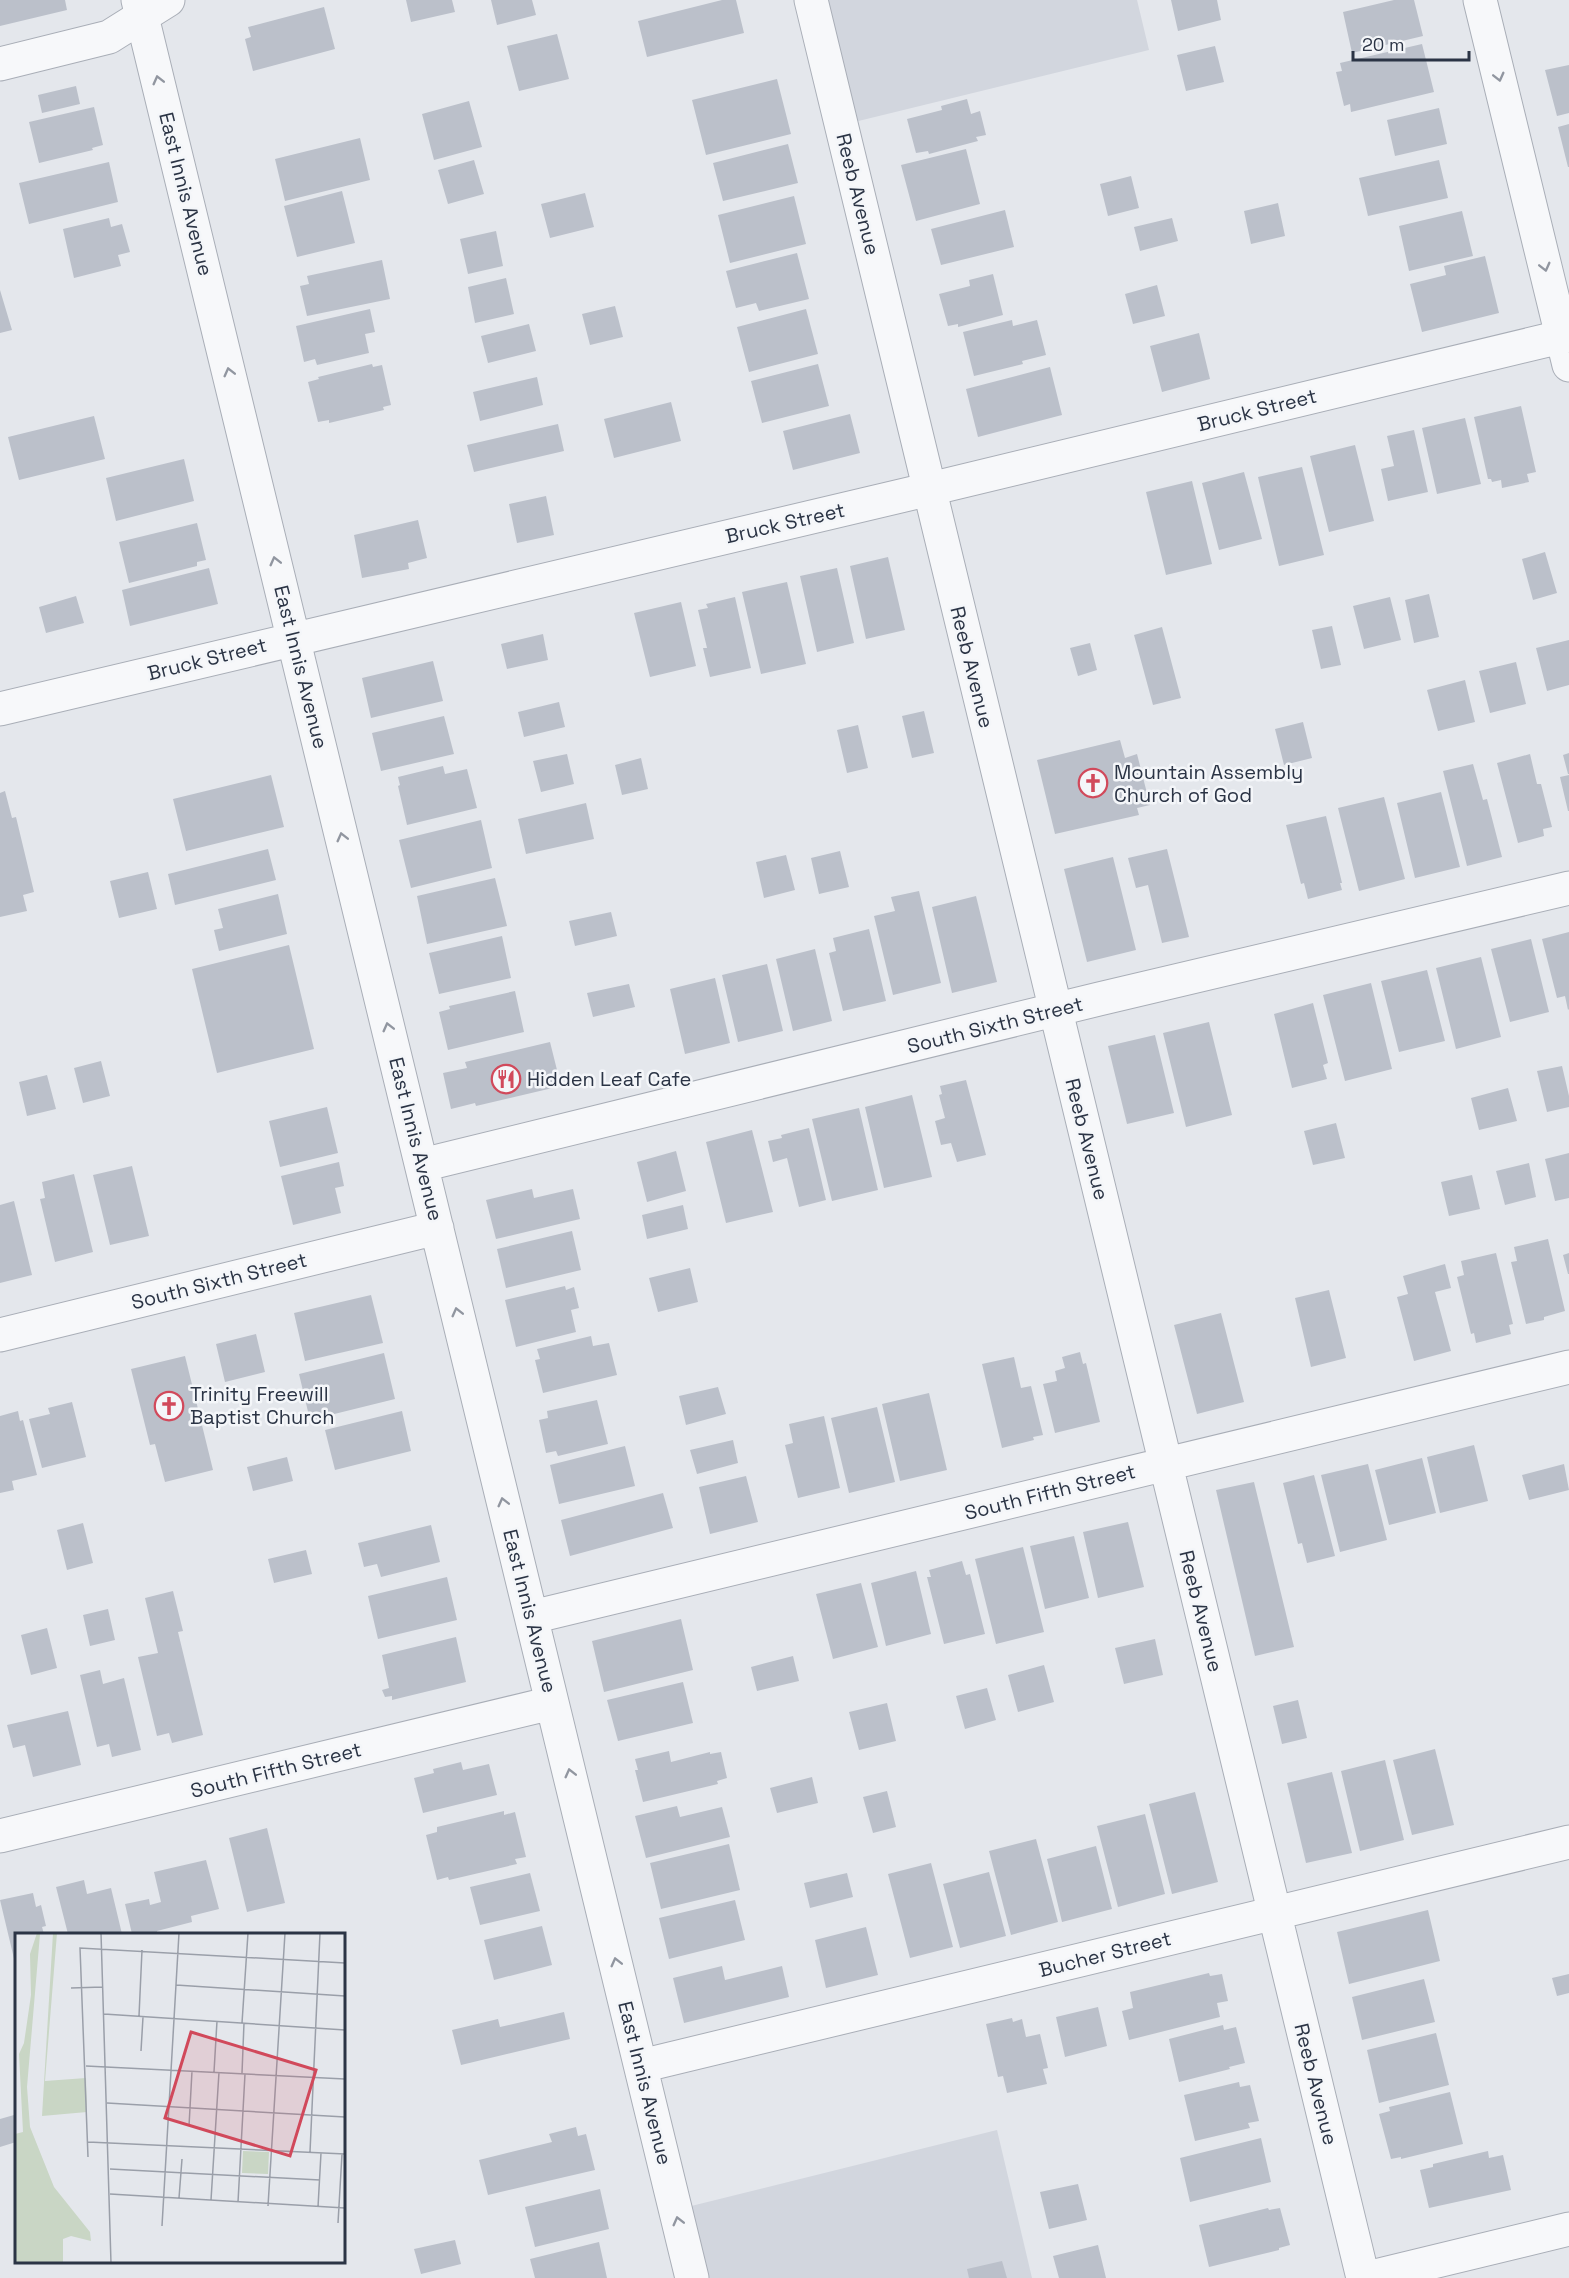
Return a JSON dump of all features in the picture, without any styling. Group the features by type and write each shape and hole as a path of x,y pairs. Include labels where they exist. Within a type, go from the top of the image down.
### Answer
{"street":[{"name":"Reeb Avenue","path":"810,0 1363,2278"},
{"path":"1480,0 1567,345"},
{"path":"0,64 109,37 150,6"},
{"name":"East Innis Avenue","path":"150,6 294,638 692,2278"},
{"name":"Bruck Street","path":"0,709 930,489 1567,345"},
{"name":"South Sixth Street","path":"422,1165 1055,1010 1569,888"},
{"name":"South Sixth Street","path":"0,1335 437,1228"},
{"name":"South Fifth Street","path":"532,1617 1569,1367"},
{"name":"South Fifth Street","path":"0,1836 552,1703"},
{"name":"Bucher Street","path":"638,2053 1275,1913 1569,1842"},
{"path":"1367,2278 1569,2229"}],"shaded area":[{"path":"804,0 1137,0 1149,50 838,126"},
{"path":"997,2130 1032,2278 679,2278 663,2213"}],"building":[{"path":"0,0 65,0 67,10 0,26"},
{"path":"406,0 452,0 455,12 411,22"},
{"path":"491,0 532,0 536,15 497,25"},
{"path":"722,0 736,0 744,33 647,57 638,21"},
{"path":"1171,0 1217,0 1221,20 1178,31"},
{"path":"1394,0 1414,0 1423,36 1352,53 1343,12"},
{"path":"324,7 335,49 253,71 245,39 251,37 248,27"},
{"path":"557,34 569,79 519,91 507,46"},
{"path":"1422,44 1434,92 1351,112 1350,104 1344,106 1336,72 1342,71 1340,63"},
{"path":"1215,46 1224,82 1186,91 1177,55"},
{"path":"1569,65 1569,113 1557,116 1545,70"},
{"path":"777,79 791,134 706,155 692,100"},
{"path":"76,86 80,104 42,113 38,95"},
{"path":"967,99 971,114 980,111 986,135 976,137 978,141 929,154 928,151 916,153 907,119 942,110 941,106"},
{"path":"469,101 482,147 434,160 422,114"},
{"path":"94,107 103,145 92,148 93,150 39,163 29,122"},
{"path":"1439,108 1447,144 1395,156 1387,120"},
{"path":"1569,124 1569,167 1568,167 1558,127"},
{"path":"360,138 370,180 285,201 275,159"},
{"path":"788,144 798,183 723,201 713,163"},
{"path":"966,149 980,204 916,221 901,165"},
{"path":"474,160 484,194 448,204 438,170"},
{"path":"1439,160 1448,198 1368,216 1359,178"},
{"path":"109,162 118,202 29,224 19,183"},
{"path":"1131,176 1139,208 1108,216 1100,184"},
{"path":"342,191 355,243 297,257 284,206"},
{"path":"585,193 594,227 550,238 541,204"},
{"path":"794,196 806,244 730,263 718,215"},
{"path":"1278,203 1285,236 1251,244 1244,211"},
{"path":"1005,210 1014,247 941,265 931,229"},
{"path":"1462,211 1473,256 1409,271 1399,226"},
{"path":"109,218 111,227 122,224 130,252 118,255 121,266 74,278 63,229"},
{"path":"1172,218 1178,241 1140,251 1134,227"},
{"path":"496,231 503,266 468,274 460,239"},
{"path":"797,253 809,299 759,311 756,303 736,308 726,271"},
{"path":"1485,256 1499,313 1422,332 1410,284 1446,275 1444,266"},
{"path":"382,260 390,299 307,316 300,286 309,284 307,276"},
{"path":"993,274 1003,315 958,327 958,324 948,326 939,294 970,286 969,280"},
{"path":"506,278 514,314 475,323 468,287"},
{"path":"1157,285 1165,316 1133,324 1125,294"},
{"path":"0,290 12,330 0,333"},
{"path":"615,306 623,337 590,345 582,314"},
{"path":"370,309 375,332 365,334 369,353 317,365 315,359 304,362 296,326"},
{"path":"806,309 818,354 749,372 737,327"},
{"path":"1012,320 1013,326 1037,320 1046,355 1022,361 1023,364 974,376 963,332"},
{"path":"529,324 536,351 488,363 481,336"},
{"path":"1199,333 1210,379 1162,392 1150,346"},
{"path":"372,364 373,367 382,365 391,405 383,407 384,410 329,423 329,420 318,422 308,382 319,379 318,377"},
{"path":"818,364 829,406 762,423 751,381"},
{"path":"1050,367 1062,415 978,437 966,389"},
{"path":"537,377 543,405 480,421 473,392"},
{"path":"671,402 681,441 614,458 604,419"},
{"path":"1521,406 1536,472 1527,474 1529,482 1502,488 1501,480 1492,482 1488,479 1474,417"},
{"path":"850,414 860,453 793,470 783,431"},
{"path":"94,416 105,459 19,480 8,437"},
{"path":"1465,418 1481,484 1437,494 1422,428"},
{"path":"558,424 564,451 474,472 467,445"},
{"path":"1414,430 1428,492 1388,501 1381,469 1394,466 1387,436"},
{"path":"1355,445 1374,521 1329,532 1310,456"},
{"path":"184,459 194,501 116,521 106,478"},
{"path":"1302,467 1324,555 1279,566 1258,477"},
{"path":"1244,472 1262,539 1219,550 1202,483"},
{"path":"1192,481 1212,564 1166,575 1146,492"},
{"path":"546,496 554,535 517,543 509,504"},
{"path":"418,520 427,558 408,563 409,569 362,578 354,535"},
{"path":"197,523 206,560 197,562 197,566 129,583 119,542"},
{"path":"1545,552 1557,593 1533,600 1522,559"},
{"path":"888,557 905,630 866,639 850,566"},
{"path":"209,568 218,604 130,626 122,590"},
{"path":"837,568 854,643 817,652 800,576"},
{"path":"787,582 806,664 761,674 742,592"},
{"path":"1429,594 1439,637 1414,643 1405,600"},
{"path":"76,596 84,623 46,633 39,607"},
{"path":"735,597 751,668 710,677 703,648 707,648 698,610 708,608 706,604"},
{"path":"1390,597 1401,640 1364,649 1353,606"},
{"path":"681,602 696,666 650,677 634,613"},
{"path":"1332,626 1341,665 1321,669 1312,630"},
{"path":"1162,627 1181,698 1153,705 1134,635"},
{"path":"543,634 548,660 507,669 501,644"},
{"path":"1569,640 1569,685 1547,691 1536,648"},
{"path":"1090,643 1097,670 1078,676 1070,648"},
{"path":"433,661 443,701 371,718 362,678"},
{"path":"1516,662 1526,704 1490,713 1479,671"},
{"path":"1465,680 1475,722 1438,731 1427,690"},
{"path":"559,702 565,727 524,737 518,712"},
{"path":"924,711 934,753 912,758 902,716"},
{"path":"444,716 454,754 381,771 372,733"},
{"path":"1303,722 1312,758 1284,765 1275,729"},
{"path":"858,725 868,768 847,773 837,730"},
{"name":"Mountain Assembly Church of God","path":"1120,740 1125,758 1137,754 1150,805 1137,808 1139,815 1055,834 1037,760"},
{"path":"1569,753 1569,774 1568,774 1563,755"},
{"path":"567,754 574,784 541,792 533,761"},
{"path":"1530,754 1537,784 1541,784 1552,827 1543,829 1544,836 1518,843 1497,763"},
{"path":"641,758 648,789 622,795 615,765"},
{"path":"1473,764 1483,800 1487,799 1502,857 1467,866 1443,771"},
{"path":"443,766 445,774 467,769 477,808 407,825 398,777"},
{"path":"271,775 284,827 186,851 173,799"},
{"path":"1569,775 1569,811 1568,811 1560,777"},
{"path":"5,791 12,818 16,817 34,892 23,895 27,911 0,917 0,793"},
{"path":"1441,792 1460,867 1415,878 1397,803"},
{"path":"1384,797 1405,879 1359,891 1338,808"},
{"path":"586,803 594,839 526,854 518,819"},
{"path":"1326,816 1342,890 1308,899 1304,883 1301,884 1286,825"},
{"path":"481,820 492,868 411,888 399,840"},
{"path":"268,849 276,880 175,905 168,874"},
{"path":"1167,849 1189,937 1162,943 1148,885 1136,888 1128,858"},
{"path":"840,851 849,887 819,894 811,858"},
{"path":"786,855 795,890 764,898 756,862"},
{"path":"1113,857 1136,950 1087,962 1064,869"},
{"path":"148,872 157,909 119,918 110,881"},
{"path":"495,878 507,926 427,944 417,896"},
{"path":"919,891 941,983 893,995 874,916 895,911 891,897"},
{"path":"278,894 287,934 219,951 214,930 223,928 218,909"},
{"path":"976,896 997,982 952,993 932,907"},
{"path":"611,912 617,936 575,946 569,921"},
{"path":"869,929 886,1001 843,1011 829,953 836,951 833,938"},
{"path":"1569,932 1568,1010 1565,996 1557,998 1542,939"},
{"path":"502,936 511,978 439,994 429,953"},
{"path":"1531,939 1549,1012 1510,1022 1491,949"},
{"path":"289,945 314,1049 217,1073 192,969"},
{"path":"815,949 832,1021 793,1031 776,959"},
{"path":"1481,957 1501,1037 1456,1049 1436,968"},
{"path":"767,964 783,1031 738,1042 722,975"},
{"path":"1427,970 1445,1041 1399,1052 1381,981"},
{"path":"715,978 730,1043 685,1054 670,989"},
{"path":"1371,983 1392,1069 1345,1081 1323,995"},
{"path":"629,984 635,1007 593,1017 587,993"},
{"path":"515,991 524,1032 448,1050 439,1012 450,1009 449,1006"},
{"path":"1313,1003 1328,1063 1323,1065 1327,1079 1292,1088 1274,1014"},
{"path":"1209,1022 1232,1115 1186,1127 1163,1033"},
{"path":"1155,1035 1174,1113 1127,1124 1108,1046"},
{"path":"550,1042 561,1086 476,1106 475,1103 451,1109 443,1073 467,1068 465,1062"},
{"path":"101,1061 110,1096 83,1103 74,1068"},
{"path":"1562,1066 1569,1096 1569,1107 1547,1112 1537,1071"},
{"path":"47,1075 56,1109 27,1116 19,1082"},
{"path":"966,1080 986,1155 957,1162 951,1143 941,1145 935,1121 945,1118 939,1095 942,1094 940,1086"},
{"path":"1508,1088 1517,1121 1479,1130 1471,1098"},
{"path":"912,1095 932,1177 884,1188 865,1107"},
{"path":"327,1107 338,1153 280,1167 269,1121"},
{"path":"859,1108 878,1190 832,1201 812,1119"},
{"path":"1336,1123 1345,1158 1313,1165 1304,1131"},
{"path":"809,1128 826,1200 799,1207 787,1158 773,1162 768,1141"},
{"path":"752,1130 773,1212 726,1223 706,1142"},
{"path":"676,1151 686,1191 647,1202 637,1162"},
{"path":"1569,1153 1569,1198 1555,1201 1545,1159"},
{"path":"339,1162 344,1186 335,1188 341,1213 293,1225 281,1176"},
{"path":"1529,1163 1536,1197 1505,1205 1496,1171"},
{"path":"132,1166 149,1236 110,1245 93,1175"},
{"path":"74,1174 93,1252 55,1262 40,1199 45,1198 42,1182"},
{"path":"1472,1175 1480,1209 1449,1216 1441,1182"},
{"path":"532,1189 534,1198 573,1189 580,1219 496,1239 486,1200"},
{"path":"14,1201 32,1275 0,1283 0,1205"},
{"path":"683,1205 688,1229 647,1239 642,1215"},
{"path":"572,1231 581,1270 506,1288 497,1249"},
{"path":"1548,1239 1565,1311 1544,1317 1544,1320 1526,1324 1511,1262 1517,1261 1514,1247"},
{"path":"1496,1253 1513,1324 1509,1325 1511,1334 1476,1343 1474,1333 1471,1334 1457,1277 1464,1275 1461,1261"},
{"path":"1569,1253 1569,1274 1568,1274 1563,1255"},
{"path":"1445,1264 1451,1288 1435,1292 1451,1351 1414,1361 1397,1297 1408,1294 1403,1276"},
{"path":"690,1268 698,1302 658,1312 649,1278"},
{"path":"565,1286 566,1290 574,1287 579,1308 571,1310 576,1332 516,1347 505,1300"},
{"path":"1329,1290 1346,1358 1311,1367 1295,1298"},
{"path":"371,1295 383,1343 305,1361 294,1313"},
{"path":"1221,1313 1244,1402 1197,1414 1174,1325"},
{"path":"256,1334 265,1372 225,1382 216,1344"},
{"path":"591,1336 593,1346 609,1343 617,1375 543,1393 535,1360 540,1359 537,1349"},
{"path":"1080,1352 1083,1364 1086,1363 1100,1422 1055,1433 1043,1384 1057,1381 1055,1371 1065,1368 1062,1357"},
{"path":"384,1353 395,1399 310,1420 299,1374"},
{"name":"Trinity Freewill Baptist Church","path":"185,1356 213,1470 165,1482 155,1444 150,1445 131,1369"},
{"path":"1014,1357 1021,1388 1031,1386 1043,1435 1033,1437 1034,1440 1002,1448 982,1364"},
{"path":"718,1387 726,1414 686,1425 679,1396"},
{"path":"929,1393 947,1470 900,1481 882,1404"},
{"path":"597,1400 608,1444 558,1456 556,1451 546,1453 539,1420 548,1418 547,1411"},
{"path":"72,1402 86,1457 42,1468 29,1419 50,1414 48,1408"},
{"path":"877,1407 895,1482 849,1493 831,1418"},
{"path":"18,1411 20,1421 23,1420 37,1475 12,1481 14,1490 0,1493 0,1416"},
{"path":"402,1411 411,1451 335,1470 325,1430"},
{"path":"824,1416 840,1488 798,1498 785,1445 793,1443 789,1424"},
{"path":"733,1440 738,1463 697,1474 690,1450"},
{"path":"1474,1445 1488,1501 1440,1513 1427,1457"},
{"path":"625,1446 635,1486 559,1504 550,1465"},
{"path":"287,1457 293,1481 253,1491 247,1467"},
{"path":"1422,1458 1436,1513 1389,1525 1375,1470"},
{"path":"1368,1464 1387,1540 1340,1552 1321,1475"},
{"path":"1564,1464 1569,1490 1529,1500 1522,1475"},
{"path":"1314,1475 1335,1556 1307,1563 1302,1543 1298,1544 1283,1483"},
{"path":"746,1476 758,1522 710,1534 699,1487"},
{"path":"1254,1482 1294,1647 1255,1656 1216,1490"},
{"path":"663,1493 673,1528 570,1556 561,1520"},
{"path":"1128,1522 1144,1587 1098,1598 1083,1532"},
{"path":"83,1523 93,1563 67,1570 57,1530"},
{"path":"431,1525 440,1562 381,1577 377,1564 364,1567 358,1543"},
{"path":"1074,1536 1089,1598 1045,1609 1030,1546"},
{"path":"1023,1547 1044,1632 996,1644 975,1559"},
{"path":"306,1550 312,1574 274,1583 268,1559"},
{"path":"962,1561 966,1575 970,1574 985,1634 944,1644 927,1577 931,1577 929,1570"},
{"path":"916,1571 931,1634 886,1646 871,1583"},
{"path":"447,1577 457,1620 378,1639 368,1596"},
{"path":"861,1583 878,1647 833,1659 816,1594"},
{"path":"173,1591 183,1631 178,1632 203,1735 172,1743 169,1733 157,1736 138,1657 158,1653 145,1598"},
{"path":"108,1609 115,1640 90,1646 83,1615"},
{"path":"681,1619 693,1670 604,1692 592,1641"},
{"path":"47,1628 57,1668 31,1675 21,1635"},
{"path":"456,1637 466,1682 392,1700 392,1696 385,1697 382,1690 389,1688 382,1655"},
{"path":"1155,1639 1163,1675 1124,1684 1115,1648"},
{"path":"793,1656 799,1681 757,1691 751,1667"},
{"path":"1044,1665 1054,1702 1018,1712 1008,1675"},
{"path":"100,1670 103,1684 124,1678 141,1750 112,1757 109,1744 97,1747 80,1675"},
{"path":"683,1682 693,1723 618,1741 607,1700"},
{"path":"987,1688 996,1720 965,1729 956,1696"},
{"path":"1298,1700 1307,1738 1282,1744 1273,1706"},
{"path":"887,1703 896,1741 859,1750 849,1712"},
{"path":"68,1711 81,1765 33,1777 25,1745 13,1748 7,1725"},
{"path":"1435,1749 1454,1825 1412,1835 1393,1760"},
{"path":"669,1751 671,1762 710,1752 710,1754 721,1752 727,1778 717,1781 718,1784 643,1802 635,1770 638,1770 635,1759"},
{"path":"1385,1760 1404,1840 1360,1851 1341,1771"},
{"path":"461,1762 463,1770 489,1764 497,1795 423,1813 414,1778 434,1773 433,1769"},
{"path":"1332,1772 1352,1853 1306,1863 1287,1783"},
{"path":"812,1777 818,1803 777,1813 770,1788"},
{"path":"887,1791 896,1827 873,1833 863,1797"},
{"path":"1195,1792 1218,1882 1172,1894 1149,1804"},
{"path":"677,1806 680,1817 722,1807 730,1837 646,1858 635,1816"},
{"path":"504,1811 504,1815 515,1812 526,1857 515,1859 517,1864 449,1880 448,1877 437,1880 426,1835 437,1832 437,1827"},
{"path":"1145,1814 1165,1894 1118,1907 1097,1826"},
{"path":"267,1828 285,1903 247,1912 229,1838"},
{"path":"1036,1839 1058,1922 1011,1935 989,1851"},
{"path":"729,1844 740,1890 661,1909 650,1863"},
{"path":"1096,1846 1112,1909 1062,1922 1047,1859"},
{"path":"206,1860 219,1909 191,1916 192,1922 157,1931 157,1933 132,1933 125,1904 149,1899 150,1905 161,1902 154,1872"},
{"path":"931,1863 953,1947 910,1958 888,1874"},
{"path":"989,1872 1006,1936 960,1948 943,1884"},
{"path":"530,1873 540,1911 480,1925 470,1887"},
{"path":"847,1873 853,1897 810,1908 804,1883"},
{"path":"84,1880 87,1894 111,1888 122,1933 68,1933 56,1887"},
{"path":"33,1893 36,1907 41,1905 46,1926 42,1927 44,1933 15,1933 15,1963 0,1900"},
{"path":"735,1900 745,1940 669,1959 659,1918"},
{"path":"1428,1910 1440,1961 1349,1984 1337,1932"},
{"path":"542,1926 552,1965 494,1980 484,1940"},
{"path":"866,1927 878,1975 826,1988 815,1940"},
{"path":"722,1966 725,1980 782,1966 789,1997 684,2023 673,1978"},
{"path":"1209,1973 1210,1976 1222,1974 1228,2001 1217,2003 1220,2017 1129,2040 1122,2011 1133,2008 1130,1992"},
{"path":"1569,1974 1569,1993 1557,1996 1552,1978"},
{"path":"1424,1979 1435,2022 1362,2040 1352,1997"},
{"path":"1098,2007 1107,2046 1065,2057 1056,2017"},
{"path":"564,2012 570,2039 461,2065 452,2030 498,2019 500,2027"},
{"path":"1012,2018 1013,2022 1022,2019 1026,2037 1040,2034 1048,2068 1043,2069 1047,2084 1007,2093 1003,2076 998,2077 986,2024"},
{"path":"1223,2025 1224,2030 1236,2027 1245,2063 1179,2082 1169,2039"},
{"path":"1436,2033 1449,2085 1379,2103 1367,2050"},
{"path":"1239,2082 1240,2087 1250,2085 1259,2121 1248,2123 1250,2128 1195,2141 1184,2095"},
{"path":"1450,2092 1463,2144 1401,2159 1401,2157 1391,2159 1379,2114 1390,2111 1389,2107"},
{"path":"14,2115 15,2142 0,2147 0,2119"},
{"path":"576,2127 578,2136 586,2134 595,2170 488,2195 479,2160 552,2142 549,2134"},
{"path":"1261,2138 1271,2182 1190,2202 1180,2158"},
{"path":"1488,2151 1489,2158 1503,2155 1511,2190 1429,2208 1420,2170 1433,2167 1433,2164"},
{"path":"1078,2184 1087,2220 1049,2229 1040,2192"},
{"path":"600,2189 609,2229 535,2247 525,2207"},
{"path":"1268,2208 1269,2210 1280,2208 1290,2245 1279,2248 1279,2250 1209,2267 1199,2225"},
{"path":"455,2240 461,2264 421,2274 414,2249"},
{"path":"599,2242 607,2278 535,2278 530,2259"},
{"path":"1098,2245 1106,2278 1059,2278 1053,2256"},
{"path":"1002,2261 1007,2278 969,2278 967,2269"}],"place":[{"name":"Mountain Assembly Church of God","path":"1093,783"},
{"name":"Hidden Leaf Cafe","path":"506,1079"},
{"name":"Trinity Freewill Baptist Church","path":"169,1406"}]}
